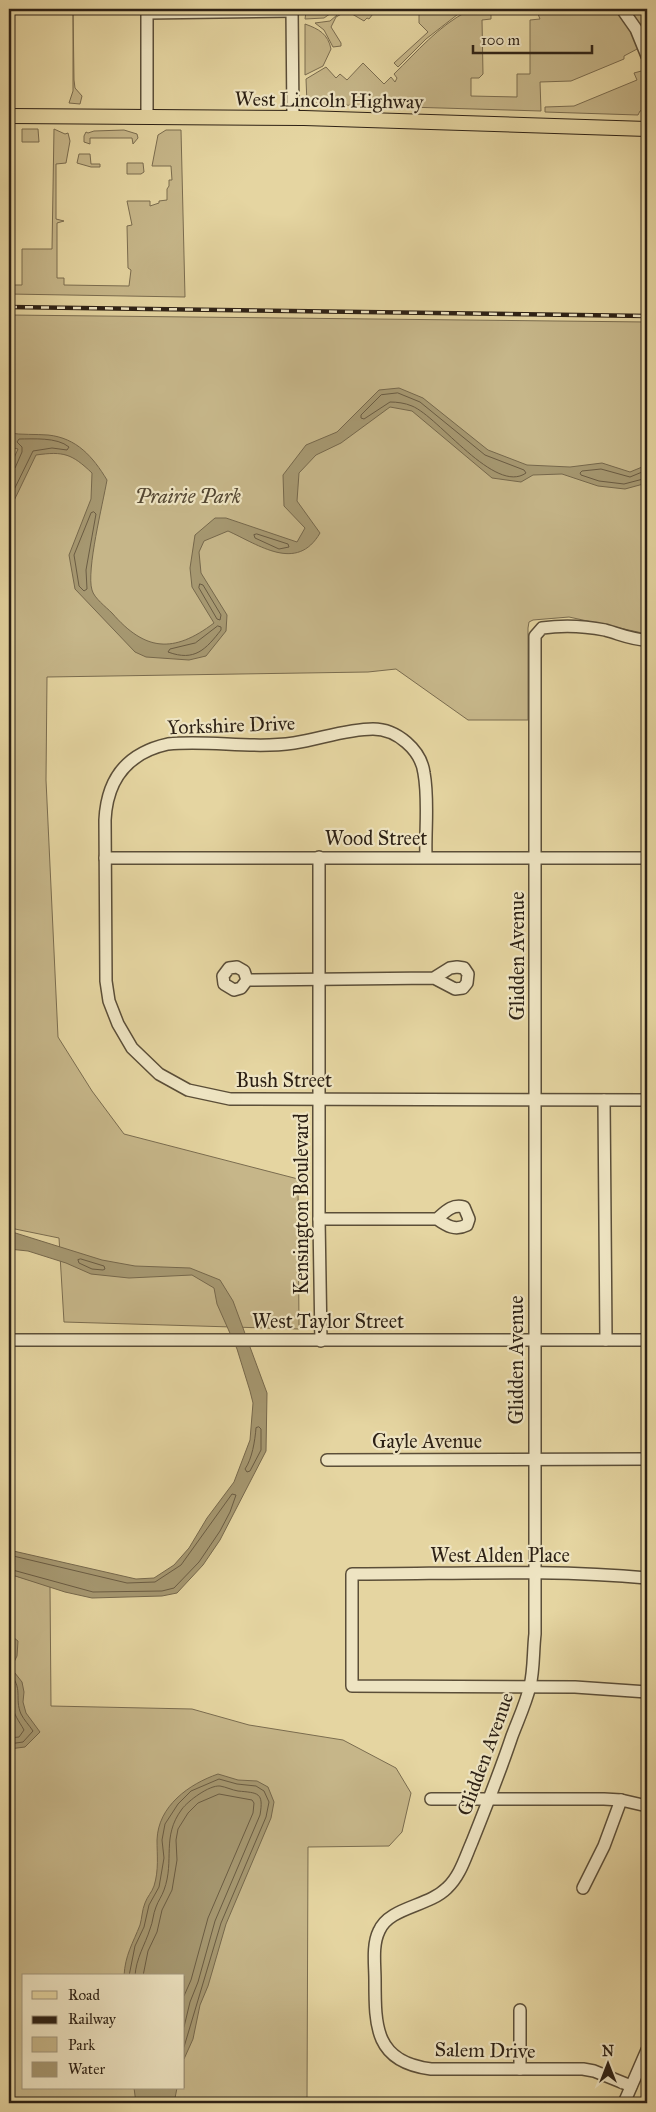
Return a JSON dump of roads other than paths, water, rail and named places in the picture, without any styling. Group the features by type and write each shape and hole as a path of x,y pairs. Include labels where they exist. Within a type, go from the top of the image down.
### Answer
{"main road":[{"name":"West Lincoln Highway","path":"9,116 293,118 647,130"}],"street":[{"path":"622,9 636,29 647,56"},
{"path":"147,116 147,11 292,10 293,118"},
{"name":"Glidden Avenue","path":"374,2006 375,1945 378,1933 383,1923 394,1915 431,1900 448,1887 460,1870 490,1799 530,1687 535,1634 535,657 537,632 542,628 582,627 606,631 624,637 647,640"},
{"name":"Yorkshire Drive","path":"105,858 106,808 111,787 123,767 141,754 168,744 272,745 294,743 372,728 388,731 400,738 412,748 422,765 425,780 426,857"},
{"name":"Kensington Boulevard","path":"319,857 319,1219 322,1341"},
{"name":"Wood Street","path":"105,858 647,858"},
{"name":"Bush Street","path":"105,858 106,987 111,1009 124,1037 152,1069 188,1090 204,1095 230,1099 647,1100"},
{"path":"247,980 434,978"},
{"path":"604,1100 606,1340"},
{"path":"319,1219 437,1219"},
{"name":"West Taylor Street","path":"9,1340 647,1340"},
{"name":"Gayle Avenue","path":"327,1460 647,1459"},
{"name":"West Alden Place","path":"530,1687 352,1686 352,1574 535,1574 608,1575 647,1578"},
{"path":"530,1687 615,1688 647,1692"},
{"path":"431,1799 621,1800 647,1806"},
{"path":"583,1888 604,1846 621,1800"},
{"name":"Salem Drive","path":"374,2006 378,2032 384,2045 391,2054 409,2064 431,2069 588,2070 631,2086"},
{"path":"520,2010 520,2069"},
{"path":"624,2103 647,2050"}],"water":[{"path":"399,388 423,398 488,450 527,465 570,467 602,463 630,472 647,465 647,483 625,489 598,486 562,474 533,475 521,482 492,478 412,411 390,407 341,443 316,455 299,473 297,501 320,533 311,545 300,552 289,554 277,552 228,531 204,541 199,552 201,573 227,615 226,631 206,656 189,660 146,657 135,652 75,589 69,555 91,499 92,473 79,462 67,455 61,454 36,455 9,511 9,469 18,449 9,447 9,433 48,435 76,444 90,456 107,480 91,568 93,593 124,626 136,635 160,644 185,640 214,623 192,587 190,568 195,535 215,518 226,518 297,542 305,528 284,506 283,475 306,445 337,432 379,390"},
{"path":"9,1231 102,1260 135,1266 190,1268 220,1280 233,1301 267,1393 266,1451 220,1540 203,1565 177,1593 162,1596 92,1598 65,1592 9,1574 9,1550 136,1579 154,1578 174,1565 189,1548 207,1518 234,1482 250,1440 253,1403 237,1349 217,1304 214,1288 192,1275 129,1278 91,1274 66,1263 28,1251 9,1249"},
{"path":"9,1634 18,1641 17,1656 11,1668 22,1682 23,1702 26,1713 40,1732 25,1747 9,1749"},
{"path":"218,1774 238,1780 257,1781 268,1787 274,1802 271,1818 226,1924 208,1986 200,2005 193,2039 185,2057 185,1974 124,1974 126,1962 140,1925 144,1906 156,1880 157,1840 163,1817 169,1807 186,1790"},
{"path":"134,2090 177,2090 174,2103 136,2103"}],"waterway":[{"path":"304,10 313,9"}],"railway":[{"path":"9,307 647,316"}],"park label":[{"name":"Prairie Park","path":"188,496"}]}
